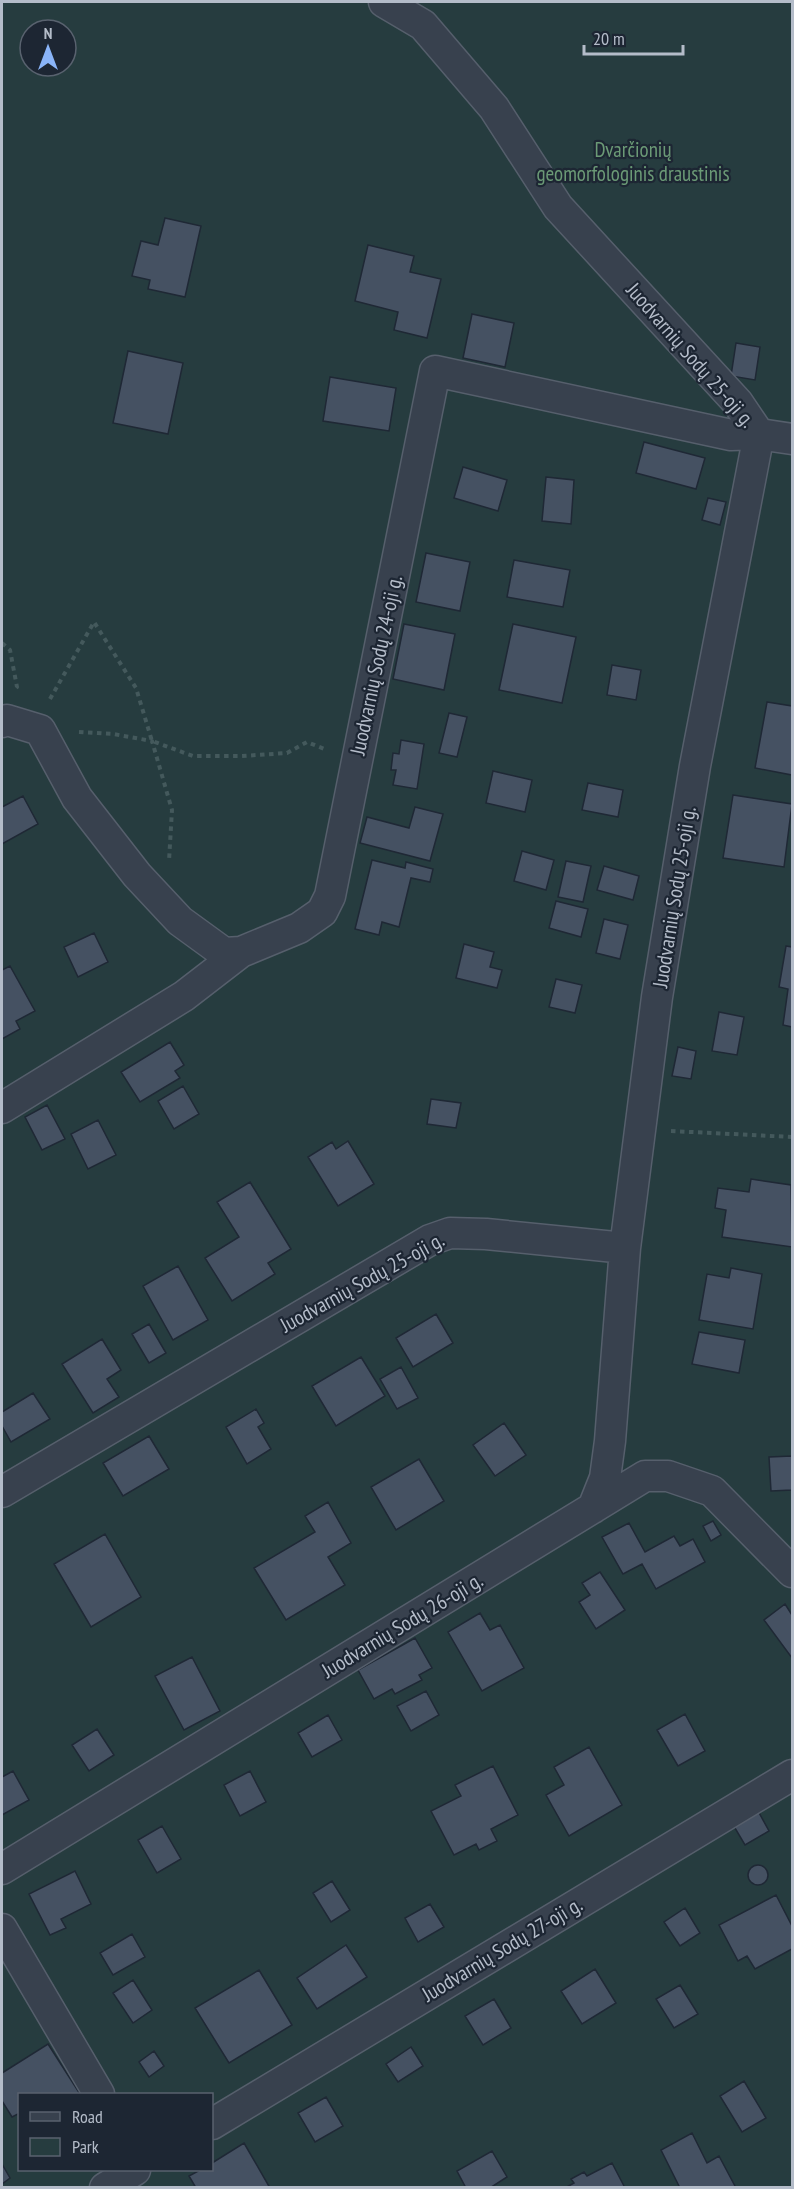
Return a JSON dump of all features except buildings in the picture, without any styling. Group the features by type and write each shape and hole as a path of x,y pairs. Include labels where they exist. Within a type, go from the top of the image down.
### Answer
{"street":[{"name":"Juodvarnių Sodų 25-oji g.","path":"2,1492 430,1240 450,1233 486,1234 625,1248 657,997 695,766 759,434 738,403 558,207 494,108 423,25 384,2"},
{"name":"Juodvarnių Sodų 24-oji g.","path":"2,1108 183,996 241,952 299,928 322,912 330,896 356,761 373,692 435,371 731,435 759,434"},
{"path":"759,434 792,439"},
{"path":"2,722 7,720 40,730 77,798 137,874 180,921 224,953 241,952"},
{"path":"593,1508 605,1479 610,1441 625,1248"},
{"path":"610,1441 645,1476 668,1476 712,1491 792,1572"},
{"name":"Juodvarnių Sodų 26-oji g.","path":"2,1869 645,1476"},
{"name":"Juodvarnių Sodų 27-oji g.","path":"213,2123 792,1775"},
{"path":"2,1929 98,2093"},
{"path":"105,2187 132,2171"},
{"path":"145,2171 154,2187"}],"path":[{"path":"169,867 172,810 152,741 136,688 94,622 49,700 40,730 113,734 152,741 193,756 287,753 307,742 356,761"},
{"path":"2,643 10,650 17,687 12,693"},
{"path":"640,1130 792,1137"}],"green space":[{"name":"Dvarčionių geomorfologinis draustinis","path":"2,2 792,2 792,2187 2,2188"}]}
